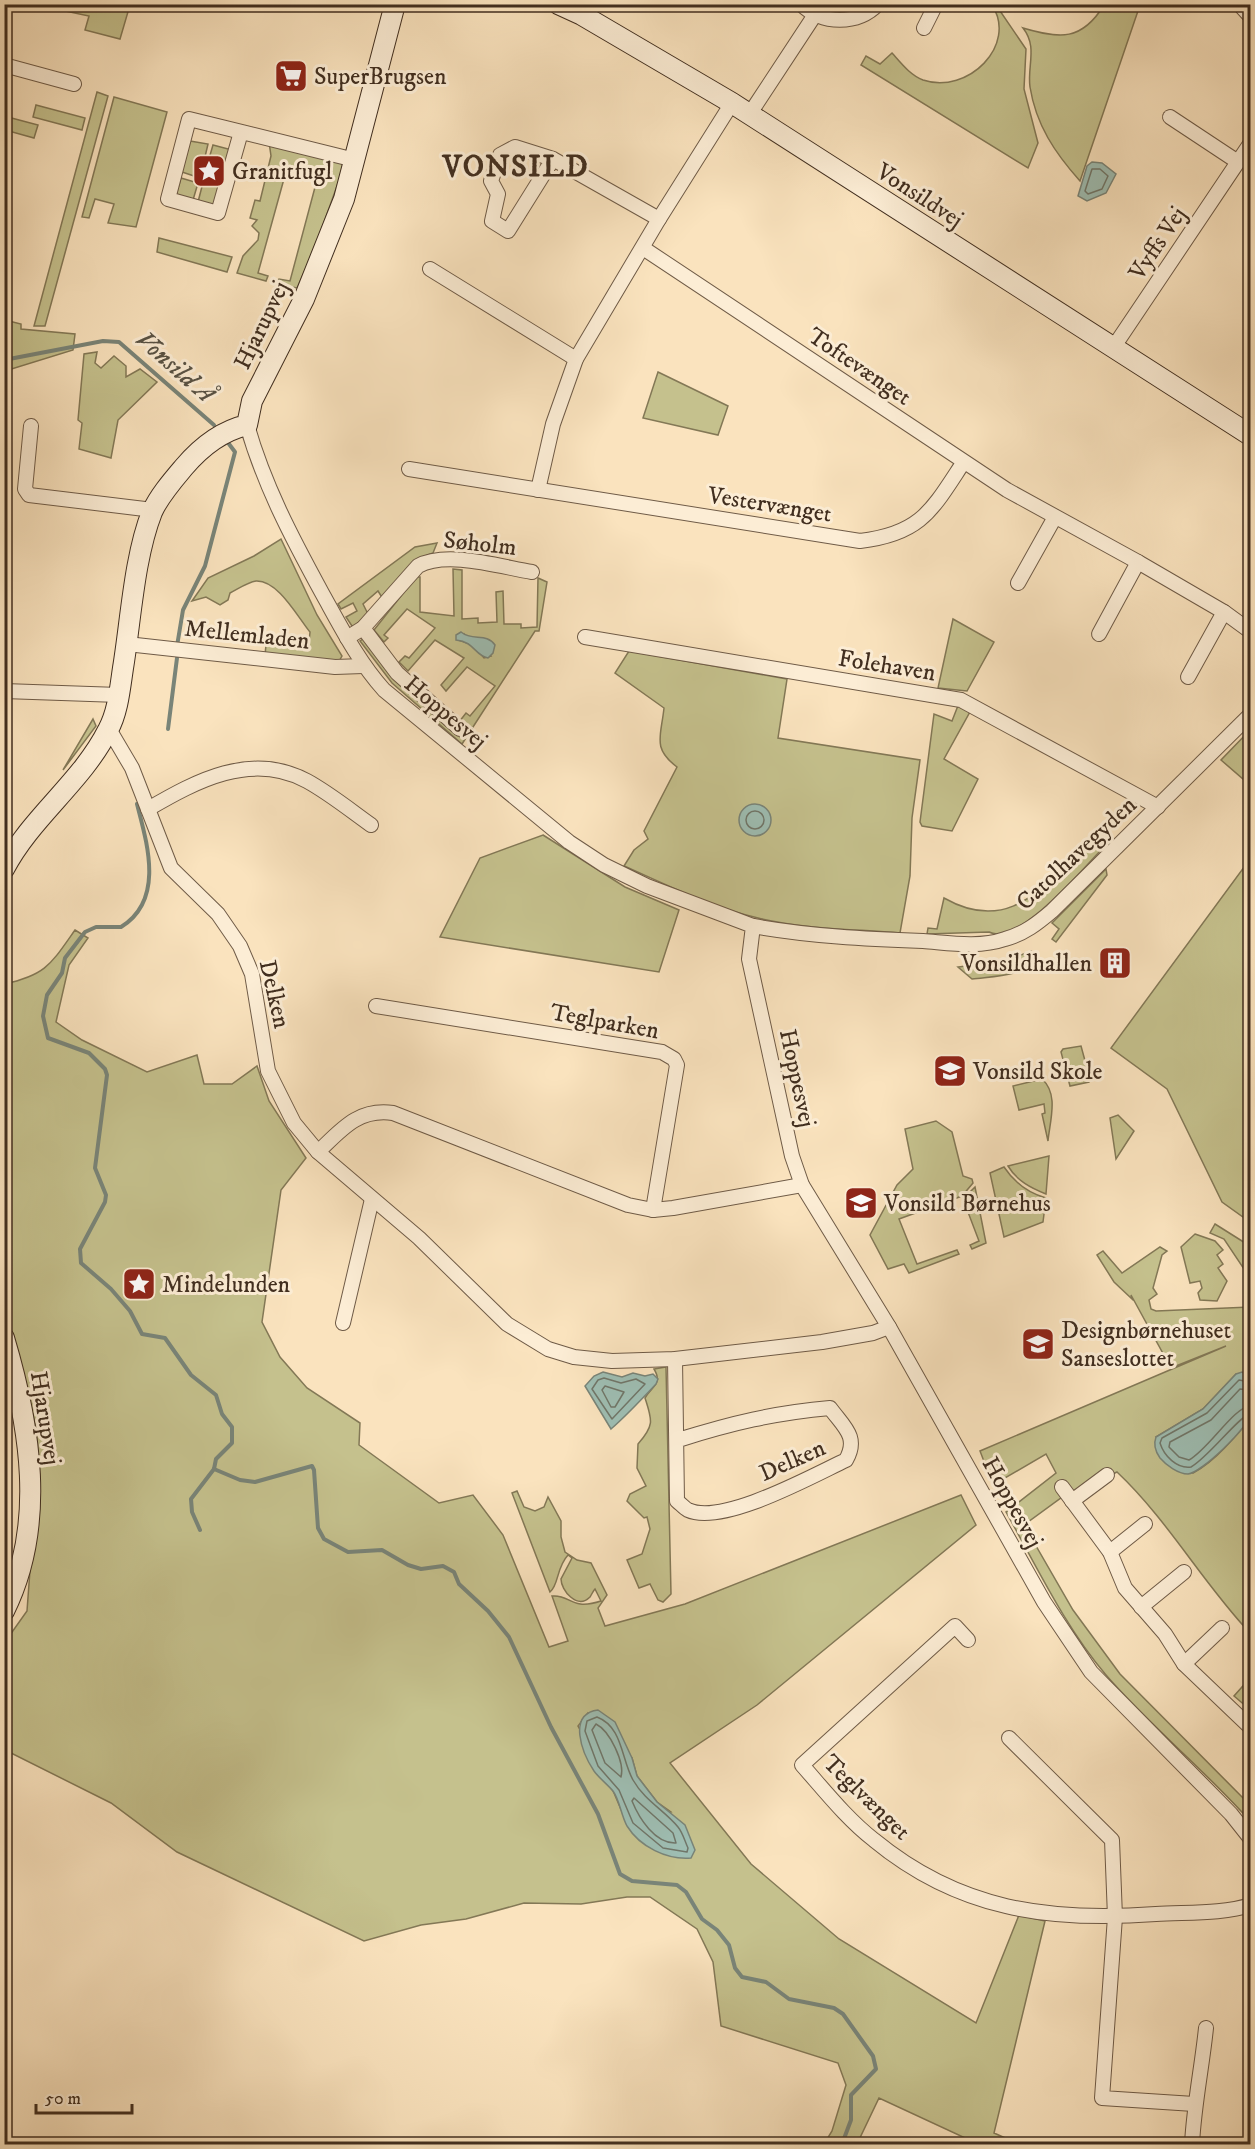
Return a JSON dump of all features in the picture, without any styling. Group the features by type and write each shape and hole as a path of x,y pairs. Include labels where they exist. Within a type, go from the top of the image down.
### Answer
{"street":[{"name":"Hjarupvej","path":"247,425 252,401 304,299 325,249 356,160 395,4"},
{"name":"Vonsildvej","path":"558,4 582,15 732,104 1251,435"},
{"path":"801,4 844,20 858,18 878,4"},
{"path":"924,28 934,8 932,4"},
{"path":"1239,4 1251,16"},
{"path":"749,115 819,10"},
{"path":"4,65 74,84"},
{"path":"538,490 553,424 576,359 659,219 732,104"},
{"path":"1170,117 1238,162"},
{"path":"241,132 218,213 168,199 189,119 356,160"},
{"name":"Vyffs Vej","path":"1113,348 1251,144"},
{"path":"553,159 508,231 492,221 498,194 491,181 500,155 515,147 553,159 659,219"},
{"name":"Toftevænget","path":"643,248 963,463 1224,612 1251,631"},
{"path":"430,269 576,359"},
{"path":"4,869 23,838 91,758 109,729 119,695 145,535 153,510 175,477 202,448 228,431 247,425"},
{"name":"Hoppesvej","path":"247,425 259,467 286,527 363,666 384,690 569,842 604,865 647,886 753,926 749,959 792,1156 802,1185 889,1327 1044,1602 1090,1672 1231,1814 1251,1838"},
{"path":"31,426 25,489 29,495 153,510"},
{"name":"Vestervænget","path":"409,469 860,541 889,537 917,523 938,501 963,463"},
{"path":"1018,583 1055,517"},
{"name":"Søholm","path":"347,638 363,628 418,566 428,561 447,559 532,572"},
{"path":"1099,634 1138,562"},
{"path":"1188,677 1224,612"},
{"path":"363,628 397,673 460,729"},
{"name":"Folehaven","path":"585,637 961,700 1158,807"},
{"name":"Mellemladen","path":"127,644 335,667 363,666"},
{"path":"4,691 119,695"},
{"name":"Catolhavegyden","path":"753,926 799,935 984,944 1006,939 1032,928 1251,715"},
{"name":"Delken","path":"109,729 132,768 171,868 218,914 240,946 252,974 268,1071 294,1123 318,1152 419,1238 507,1324 548,1349 574,1357 612,1361 675,1359 822,1342 873,1333 889,1327"},
{"path":"148,809 204,778 228,771 253,769 281,772 306,780 371,825"},
{"name":"Teglparken","path":"376,1006 662,1052 674,1059 677,1065 653,1209"},
{"path":"318,1152 356,1117 379,1111 393,1113 628,1205 653,1209 802,1185"},
{"path":"343,1323 372,1198"},
{"name":"Hjarupvej","path":"4,1338 24,1408 30,1475 28,1527 22,1564 4,1611"},
{"name":"Delken","path":"675,1359 678,1440 677,1501 687,1510 705,1513 733,1510 846,1461 853,1448 851,1436 830,1408 776,1413 739,1421 678,1440"},
{"path":"1072,1501 1107,1475"},
{"path":"1062,1487 1110,1552 1125,1588 1165,1634 1184,1664 1248,1720"},
{"path":"1110,1552 1145,1524"},
{"path":"1141,1607 1184,1572"},
{"name":"Teglvænget","path":"968,1640 955,1626 802,1765 847,1815 873,1839 931,1879 996,1905 1030,1913 1067,1917 1115,1917 1251,1905"},
{"path":"1184,1664 1222,1628"},
{"path":"1009,1738 1112,1840 1115,1917 1102,2098 1194,2104"},
{"path":"1192,2145 1194,2104 1201,2077 1206,2028"}],"shaded area":[{"path":"130,4 120,39 85,30 89,16 37,5"},
{"path":"992,5 996,5 1026,49 1024,89 1038,143 1028,168 861,65 866,56 880,64 892,53 918,78 940,83 956,80 971,73 984,63 993,50 999,36 998,20"},
{"path":"1104,5 1140,5 1080,181 1062,160 1037,114 1029,79 1030,42 1023,28 1048,34 1069,34 1087,25"},
{"path":"97,92 108,96 45,326 34,326"},
{"path":"114,97 167,112 136,227 108,223 114,204 95,199 89,218 82,217"},
{"path":"36,105 85,118 82,130 33,117"},
{"path":"4,116 38,125 34,138 5,130"},
{"path":"190,141 208,144 200,178 182,172"},
{"path":"269,142 346,161 314,250 297,288 277,284 279,279 290,281 318,176 287,168 258,273 268,276 266,281 237,273 243,256 258,240 259,233 252,226 257,220 250,218 255,200 260,201 271,156"},
{"path":"213,145 232,150 226,167 208,162"},
{"path":"207,167 224,172 215,205 198,202"},
{"path":"181,178 198,183 193,200 176,195"},
{"path":"159,238 232,257 227,272 157,252"},
{"path":"5,320 21,324 21,329 75,334 73,350 5,371"},
{"path":"97,352 95,363 101,368 114,356 126,366 126,377 140,369 157,382 118,420 111,458 79,449 82,423 78,420 84,354"},
{"path":"658,372 728,406 718,435 643,418"},
{"path":"281,539 317,615 342,656 338,663 265,655 266,645 299,647 309,642 310,632 279,592 264,582 256,581 243,586 230,593 228,600 220,605 206,597 192,601 208,578 254,556"},
{"path":"437,543 433,553 417,559 383,599 378,591 363,604 368,614 356,626 352,626 346,617 357,611 353,603 341,609 338,604 415,547"},
{"path":"453,569 462,570 462,619 478,618 478,623 497,622 496,592 503,591 504,624 521,624 521,628 537,627 538,578 547,582 539,631 535,631 462,744 392,683 360,641 363,639 395,678 460,737 466,729 459,722 466,713 470,716 495,686 467,667 446,691 441,685 464,658 435,640 408,671 399,662 405,656 409,658 435,628 407,609 384,635 388,638 384,642 374,630 416,577 420,577 420,612 454,616","holes":["464,634 466,637 478,639 491,656 484,658 473,645 458,640"]},
{"path":"953,619 994,642 967,691 938,688"},
{"path":"629,651 787,679 778,738 920,760 912,818 910,876 900,933 811,927 758,918 706,902 624,866 634,850 648,839 644,831 677,767 661,748 660,734 664,708 615,673"},
{"path":"959,703 971,710 944,759 978,779 952,831 922,826 920,822 934,714 952,721"},
{"path":"93,719 96,726 63,770"},
{"path":"1250,730 1250,785 1221,760"},
{"path":"543,835 625,887 679,910 659,972 440,937 480,858"},
{"path":"1095,845 1101,850 1080,873 1049,904 1016,928 1001,934 989,932 927,934 928,928 937,929 944,898 967,908 987,911 1006,909 1039,890 1087,846"},
{"path":"1250,859 1250,1222 1222,1202 1167,1089 1111,1048"},
{"path":"1106,869 1107,875 1056,942 1052,939 1059,929 1052,923"},
{"path":"75,930 88,938 69,965 56,1022 82,1040 147,1072 197,1055 204,1084 232,1084 257,1066 269,1101 306,1158 281,1190 262,1322 280,1357 307,1388 360,1423 359,1445 439,1503 473,1495 503,1535 549,1647 568,1641 552,1596 583,1604 601,1601 595,1589 590,1597 580,1601 567,1593 561,1579 572,1558 568,1555 561,1565 555,1585 550,1592 512,1493 517,1491 524,1507 535,1511 544,1507 548,1497 561,1521 561,1537 565,1552 577,1560 591,1563 607,1595 598,1608 605,1626 685,1604 961,1495 976,1525 757,1705 670,1763 751,1864 839,1939 976,2023 1019,1915 1045,1921 994,2133 1019,2144 978,2144 879,2098 857,2144 824,2144 832,2131 846,2085 838,2063 721,2026 713,1962 697,1929 650,1897 627,1897 581,1904 524,1903 466,1919 421,1925 364,1941 177,1852 111,1803 5,1750 5,1642 27,1611 38,1462 36,1427 5,1306 4,984 39,972 53,960","holes":["588,1713 632,1758 637,1776 657,1802 671,1812 628,1826 614,1793 578,1726"]},
{"path":"1031,951 1037,958 1031,964 1008,974 972,979 958,967 1006,961"},
{"path":"1081,1046 1090,1079 1089,1082 1070,1086 1061,1052 1063,1049"},
{"path":"1042,1079 1047,1085 1052,1100 1048,1141 1042,1114 1045,1113 1044,1104 1019,1110 1013,1086"},
{"path":"1118,1115 1134,1131 1116,1159 1110,1118"},
{"path":"936,1121 952,1132 963,1176 972,1179 973,1183 962,1196 899,1219 917,1264 957,1250 959,1254 909,1273 904,1264 888,1269 870,1235 897,1185 913,1169 905,1129"},
{"path":"1049,1156 1046,1194 1025,1183 1008,1166"},
{"path":"1004,1167 1022,1186 1046,1198 1043,1222 1004,1237 990,1173"},
{"path":"975,1187 986,1243 972,1249 970,1245 979,1241 963,1199"},
{"path":"1215,1224 1250,1246 1250,1278 1224,1239 1210,1233"},
{"path":"1195,1234 1215,1241 1223,1250 1217,1255 1223,1264 1218,1268 1227,1281 1217,1301 1200,1300 1198,1293 1202,1288 1200,1281 1190,1283 1181,1247"},
{"path":"1160,1247 1167,1251 1162,1255 1153,1288 1157,1294 1149,1300 1151,1309 1156,1311 1250,1307 1250,1378 1236,1374 1203,1409 1156,1437 1193,1473 1217,1455 1250,1417 1250,1633 1216,1593 1153,1510 1117,1472 1061,1498 1024,1525 1073,1610 1120,1674 1250,1805 1250,1821 1106,1675 1077,1637 1040,1575 1006,1512 1056,1473 1046,1454 993,1485 980,1451 1226,1346 1171,1368 1131,1295 1132,1299 1114,1282 1097,1255 1103,1251 1122,1273"},
{"path":"666,1367 671,1594 663,1602 658,1600 650,1584 639,1588 627,1560 642,1554 650,1529 647,1517 644,1518 627,1501 630,1494 646,1486 637,1468 638,1444 650,1427 645,1398 657,1382 654,1369"},
{"path":"1250,1678 1250,1705 1248,1708 1234,1696"}],"water":[{"path":"1092,162 1102,163 1116,174 1106,193 1087,201 1078,196 1087,166"},
{"path":"461,632 488,639 495,645 493,653 488,658 467,643 456,640 456,635"},
{"path":"755,804 766,809 771,820 766,831 755,836 744,831 739,820 744,809"},
{"path":"603,1372 622,1377 633,1373 645,1376 653,1374 658,1379 651,1390 611,1429 585,1386 594,1376"},
{"path":"1242,1372 1250,1378 1252,1402 1250,1415 1241,1430 1213,1458 1194,1472 1188,1474 1172,1469 1160,1458 1156,1450 1156,1437 1203,1409 1236,1374"},
{"path":"598,1710 615,1722 632,1758 637,1776 657,1802 685,1825 695,1850 691,1858 673,1857 655,1851 639,1840 627,1826 613,1791 594,1771 582,1745 580,1726 583,1719 588,1713"}],"waterway":[{"name":"Vonsild Å","path":"4,360 103,341 119,342 214,425"},
{"name":"Vonsild Å","path":"177,646 183,610 205,566 235,452 229,444"},
{"name":"Vonsild Å","path":"168,729 177,658"},
{"name":"Vonsild Å","path":"137,804 148,853 148,886 143,902 135,916 121,927 96,927 85,932 65,958 62,973 47,995 43,1016 48,1038 89,1053 105,1069 107,1075 95,1168 106,1195 105,1202 80,1249 81,1263 111,1289 130,1311 142,1334 165,1338 191,1375 216,1395 222,1414 232,1427 232,1443 216,1459 214,1469"},
{"path":"214,1469 240,1480 255,1482 312,1466 318,1528 324,1539 348,1552 382,1550 408,1565 421,1569 443,1566 454,1572 459,1584 488,1611 509,1637 551,1727 598,1814 620,1874 632,1881 677,1885 686,1892 702,1919 717,1930 729,1945 735,1968 742,1977 766,1982 789,1999 834,2008 843,2014 873,2056 876,2069 851,2095 851,2120 842,2144"},
{"path":"200,1530 192,1512 191,1499 214,1469"}],"place":[{"name":"SuperBrugsen","path":"291,76"},
{"name":"Granitfugl","path":"209,171"},
{"name":"Vonsildhallen","path":"1115,963"},
{"name":"Vonsild Skole","path":"950,1071"},
{"name":"Vonsild Børnehus","path":"861,1203"},
{"name":"Mindelunden","path":"139,1284"},
{"name":"Designbørnehuset Sanseslottet","path":"1038,1344"}],"district":[{"name":"VONSILD","path":"516,166"}]}
